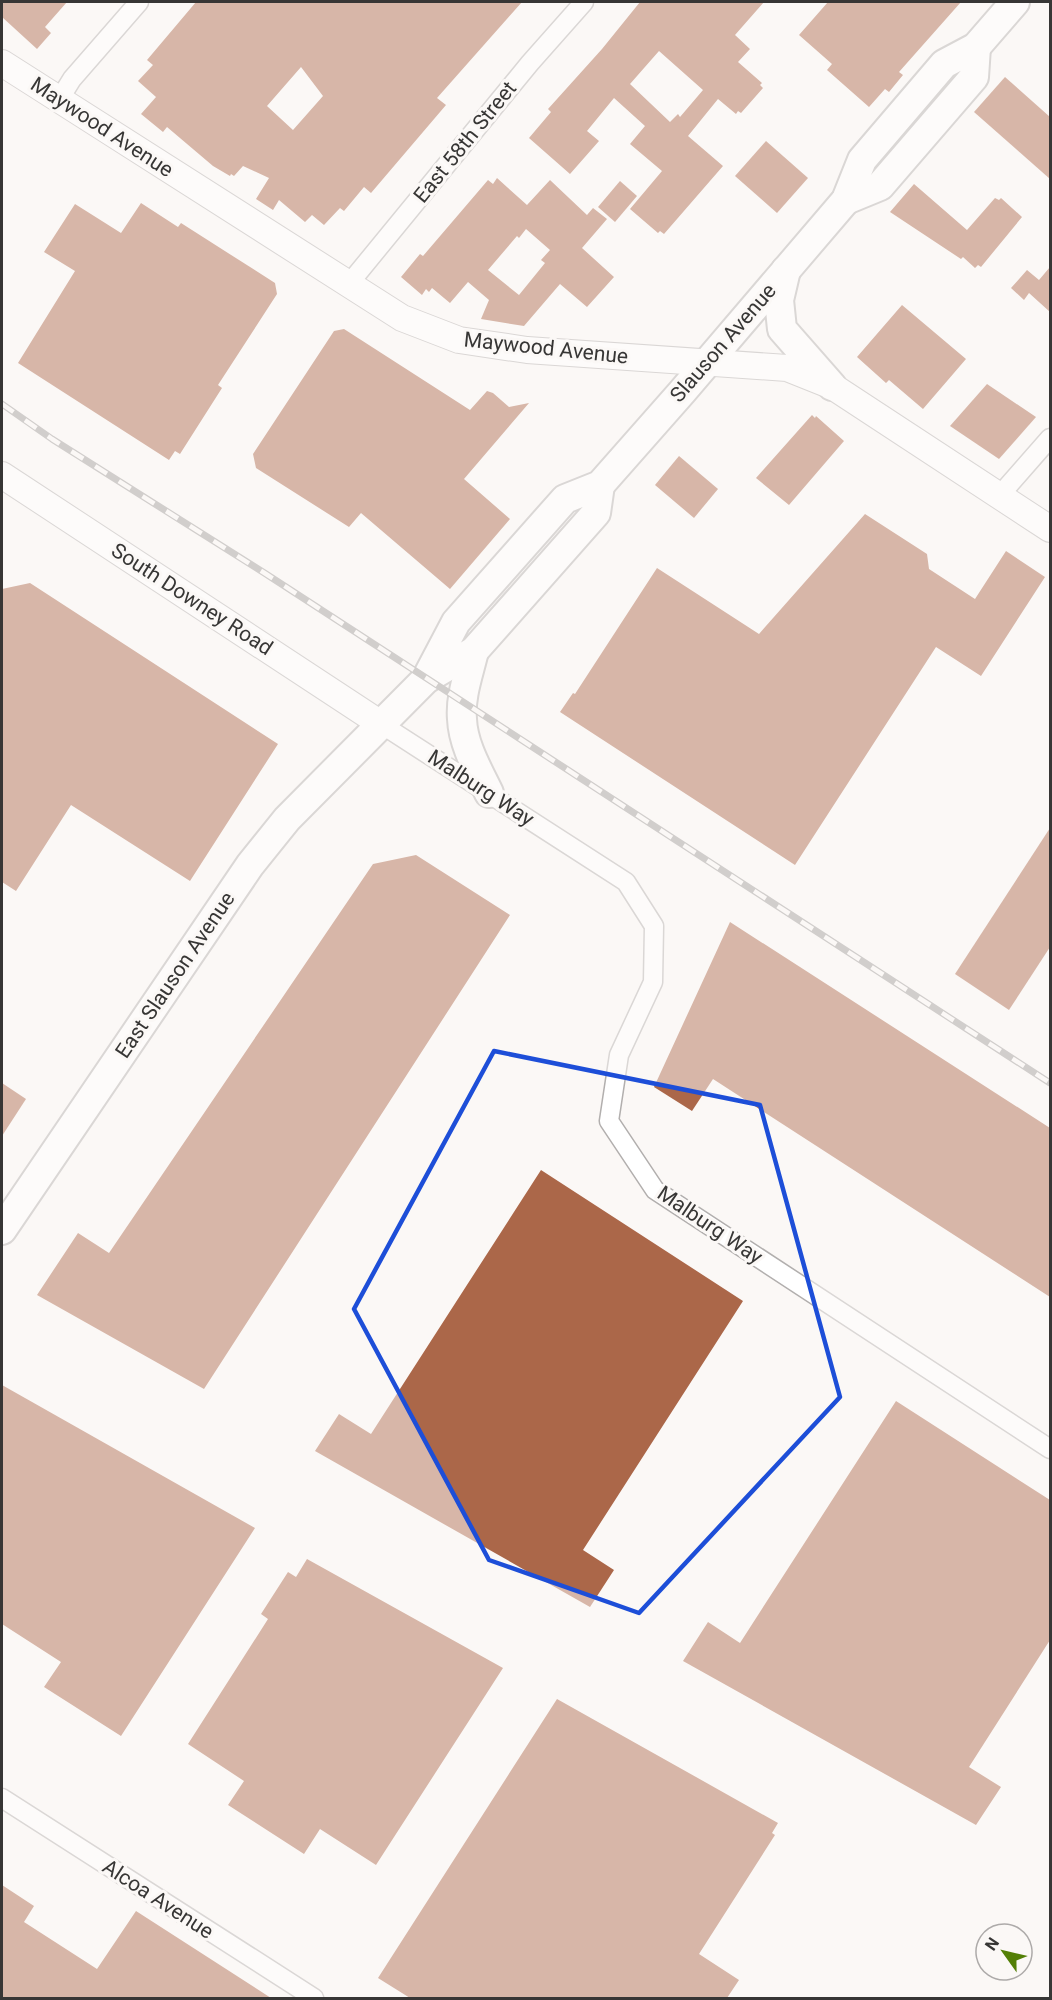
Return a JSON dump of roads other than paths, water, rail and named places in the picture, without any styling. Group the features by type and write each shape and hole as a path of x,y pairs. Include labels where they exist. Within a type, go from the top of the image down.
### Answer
{"main road":[{"name":"Slauson Avenue","path":"426,679 456,622 565,499 600,485 846,200 862,160 936,73 944,64 976,47 1015,2"},
{"path":"786,270 779,300 782,329 832,386"},
{"name":"Slauson Avenue","path":"375,730 426,679 474,651 596,513 600,485"},
{"path":"474,651 462,702 462,720 466,743 489,793"},
{"name":"East Slauson Avenue","path":"2,1230 250,865 287,819 375,730"}],"street":[{"path":"59,100 72,79 140,2"},
{"name":"East 58th Street","path":"348,285 530,63 584,2"},
{"name":"Maywood Avenue","path":"2,63 402,318 459,340 527,350 787,368 832,386 1050,529"},
{"path":"1000,495 1050,438"},
{"name":"South Downey Road","path":"2,475 375,730"},
{"name":"Malburg Way","path":"375,730 489,793 626,882 654,926 653,982 619,1055 609,1121 655,1190 1050,1449"},
{"name":"Alcoa Avenue","path":"2,1798 314,1998"}],"railway":[{"path":"2,404 52,439 266,574 1050,1083"}]}
